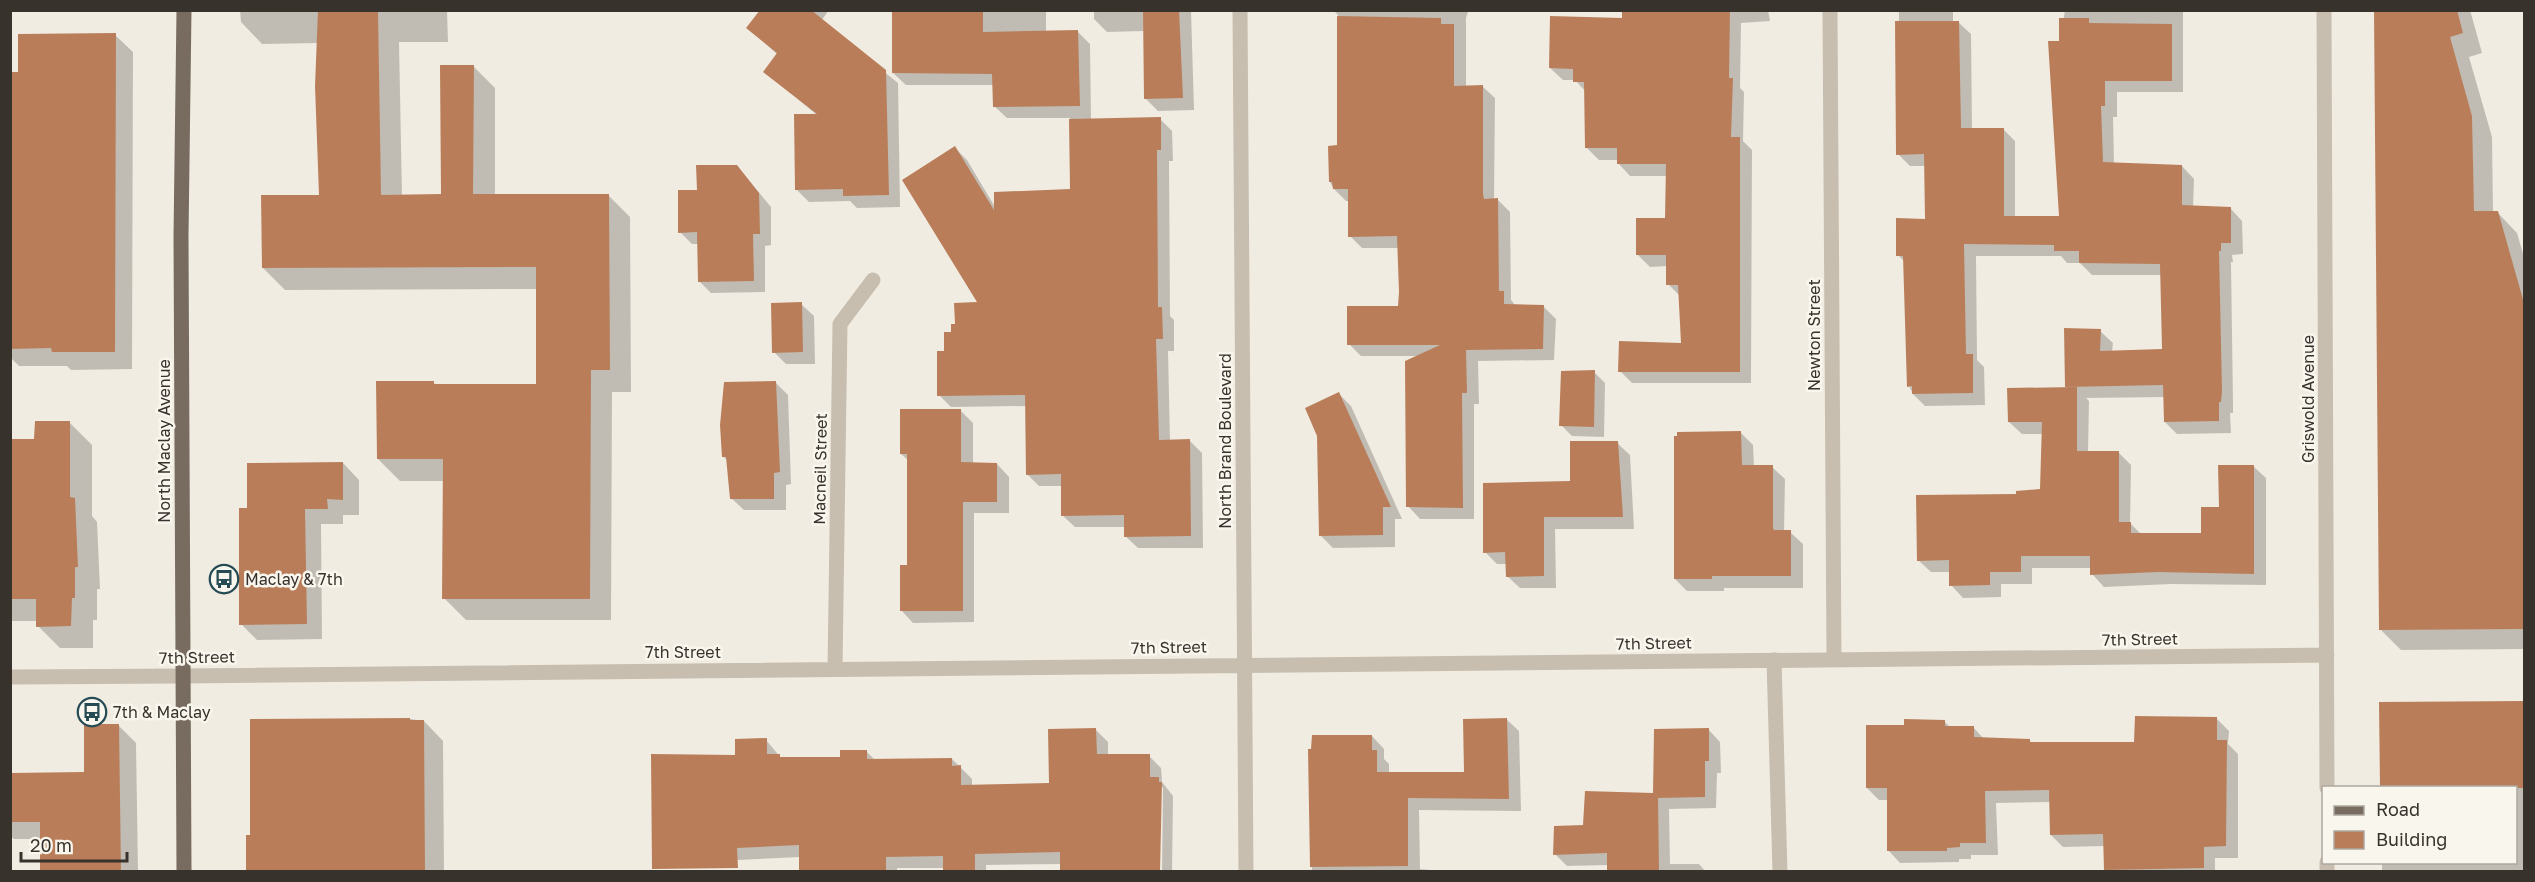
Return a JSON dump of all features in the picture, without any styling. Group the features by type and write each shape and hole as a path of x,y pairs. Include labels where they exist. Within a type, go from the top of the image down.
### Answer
{"main road":[{"name":"North Maclay Avenue","path":"184,10 181,236 184,872"}],"street":[{"name":"North Brand Boulevard","path":"1240,10 1246,872"},
{"name":"Newton Street","path":"1830,10 1834,660"},
{"name":"Griswold Avenue","path":"2324,10 2327,786"},
{"name":"Macneil Street","path":"835,669 840,324 873,280"},
{"name":"7th Street","path":"10,677 2327,655"},
{"path":"1774,660 1780,872"}],"building":[{"path":"318,10 378,10 381,195 441,194 440,65 474,65 473,194 609,194 610,370 591,370 590,599 442,599 443,459 377,459 376,381 434,381 434,384 536,384 536,267 262,268 261,195 319,195 315,86"},
{"path":"760,10 811,10 886,70 889,195 843,196 843,189 795,190 794,114 817,114 763,72 777,53 746,28"},
{"path":"892,10 983,10 983,32 1078,30 1080,106 993,107 992,74 892,73"},
{"path":"1143,10 1179,10 1183,98 1144,99"},
{"path":"1622,10 1730,10 1729,78 1733,78 1731,137 1740,137 1740,372 1618,372 1619,341 1681,343 1678,285 1666,285 1666,255 1636,255 1636,218 1665,218 1666,164 1617,164 1617,148 1585,148 1584,82 1573,82 1573,69 1549,68 1550,16 1622,18"},
{"path":"2374,10 2457,10 2463,33 2450,37 2472,116 2474,211 2498,211 2524,303 2524,629 2379,630"},
{"path":"1337,16 1441,18 1441,24 1454,24 1454,86 1483,85 1483,194 1484,199 1498,198 1499,291 1504,291 1504,304 1544,305 1543,349 1466,350 1467,393 1462,393 1463,508 1406,507 1405,361 1440,345 1347,345 1347,306 1398,306 1399,292 1397,236 1348,237 1348,189 1333,189 1332,182 1329,182 1328,146 1337,145"},
{"path":"2059,18 2089,18 2089,23 2172,24 2172,81 2105,81 2105,106 2101,106 2103,162 2182,165 2182,205 2231,207 2231,243 2221,243 2221,251 2219,251 2222,391 2221,402 2219,402 2219,421 2164,422 2163,385 2065,387 2064,328 2101,329 2100,351 2162,349 2160,264 2079,263 2079,251 2054,251 2054,245 1964,244 1966,354 1973,354 1973,393 1912,394 1912,386 1907,387 1903,256 1896,256 1896,218 1925,219 1924,154 1896,155 1895,21 1959,21 1961,128 2004,128 2004,216 2059,216 2048,41 2059,41"},
{"path":"116,33 115,352 52,352 51,348 10,349 10,72 18,72 18,34"},
{"path":"1161,117 1161,150 1157,150 1158,307 1162,307 1163,339 1156,339 1159,440 1190,439 1191,536 1124,537 1124,515 1061,516 1061,474 1026,475 1025,395 937,396 937,351 944,351 944,332 951,332 951,324 955,324 954,303 977,302 902,180 955,146 994,210 994,192 1070,189 1069,119"},
{"path":"696,165 737,165 759,193 760,234 753,234 754,281 698,282 697,232 678,233 678,190 697,190"},
{"path":"802,302 803,352 772,353 771,303"},
{"path":"1595,370 1594,427 1559,426 1561,371"},
{"path":"776,381 780,472 774,473 774,499 730,499 726,457 722,457 720,425 724,382"},
{"path":"2077,387 2077,451 2119,451 2119,522 2131,522 2131,533 2201,533 2201,507 2219,507 2218,465 2254,465 2254,574 2158,572 2090,575 2090,556 2021,556 2021,572 1990,572 1990,585 1949,586 1949,560 1917,561 1916,495 2016,494 2016,491 2040,489 2042,422 2008,422 2007,388"},
{"path":"1339,392 1391,507 1383,507 1383,535 1319,536 1317,436 1305,408"},
{"path":"900,409 961,409 961,462 997,463 997,502 963,502 963,611 900,611 900,565 907,565 907,454 900,454"},
{"path":"35,421 70,421 70,497 75,498 78,567 75,567 75,598 72,598 71,626 36,627 36,599 10,599 10,439 34,439"},
{"path":"1741,431 1742,465 1773,465 1773,528 1774,530 1791,530 1791,576 1712,576 1712,579 1674,579 1674,436 1677,436 1677,432"},
{"path":"1570,441 1618,441 1623,517 1544,517 1544,576 1506,577 1505,552 1483,553 1483,483 1570,481"},
{"path":"343,462 343,500 327,499 328,509 305,509 307,624 239,625 239,508 247,508 247,463"},
{"path":"2524,701 2524,788 2517,788 2517,786 2380,786 2379,702"},
{"path":"2135,716 2217,717 2217,740 2227,740 2226,846 2204,847 2204,868 2104,870 2103,834 2050,835 2049,790 1985,791 1986,843 1960,843 1960,847 1947,848 1947,851 1887,851 1887,788 1866,788 1866,725 1904,725 1904,719 1945,720 1945,726 1974,726 1974,737 2030,739 2030,742 2134,742"},
{"path":"410,718 410,720 424,720 425,872 246,872 246,835 250,835 250,719"},
{"path":"1507,718 1509,799 1408,798 1408,866 1310,867 1308,749 1311,749 1312,735 1372,735 1372,750 1377,750 1377,772 1464,772 1463,719"},
{"path":"84,724 119,724 121,872 40,872 40,822 10,822 10,773 84,772"},
{"path":"1096,728 1097,754 1150,754 1150,777 1159,777 1159,782 1162,782 1160,872 1060,872 1060,852 975,854 975,872 943,872 943,856 886,857 886,872 799,872 799,845 737,848 738,868 652,869 651,754 735,755 735,739 767,738 767,754 780,754 780,757 840,757 840,750 867,750 867,759 952,758 952,766 961,765 961,785 1049,783 1048,729"},
{"path":"1709,728 1709,761 1705,761 1705,797 1658,798 1659,872 1607,872 1607,853 1553,855 1554,826 1583,825 1585,791 1653,793 1654,729"}],"place":[{"name":"Maclay & 7th","path":"224,579"},
{"name":"7th & Maclay","path":"92,712"}]}
